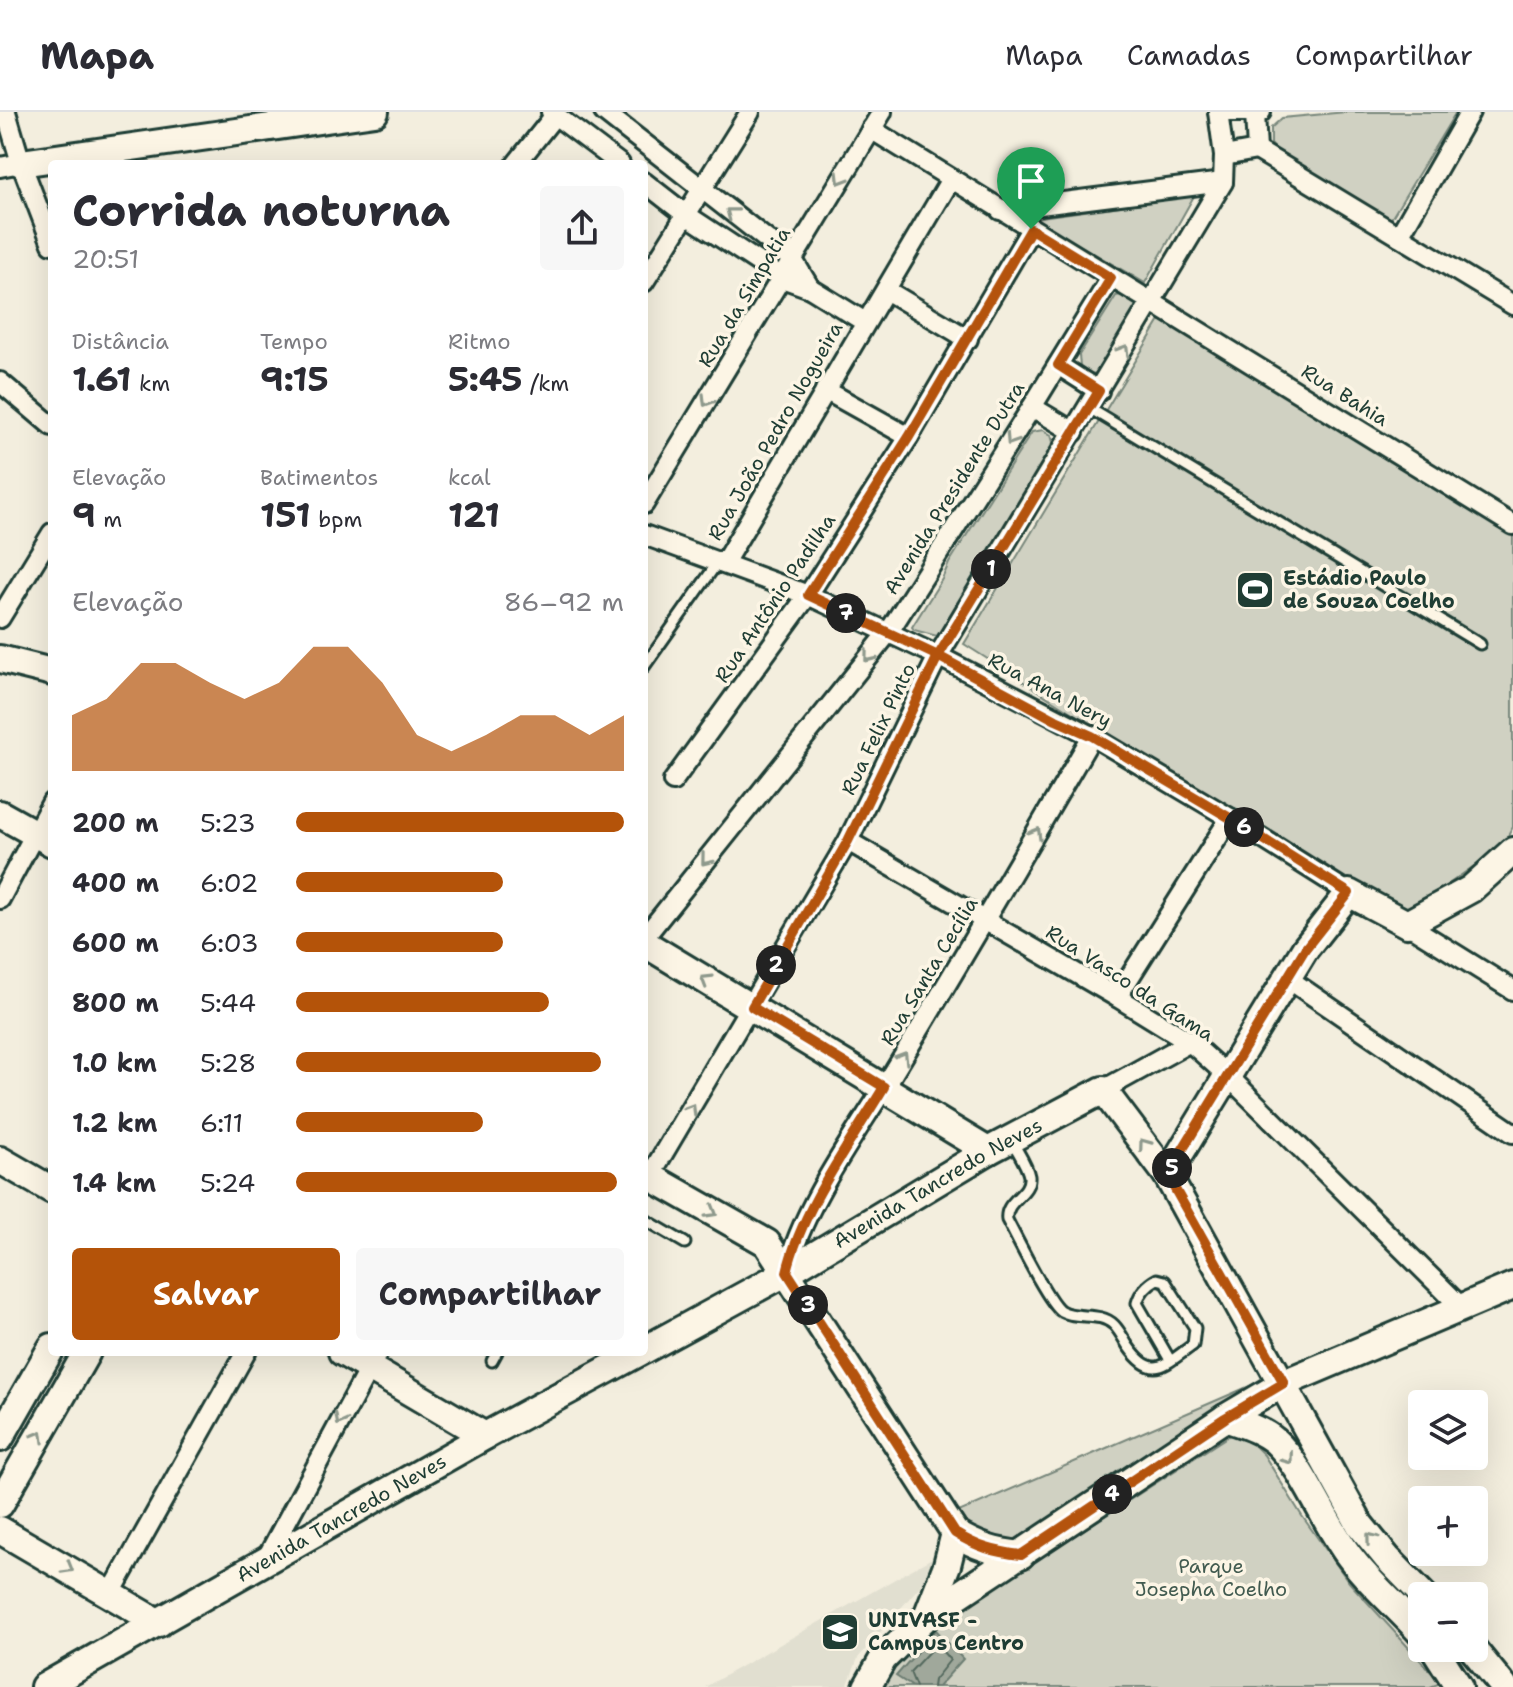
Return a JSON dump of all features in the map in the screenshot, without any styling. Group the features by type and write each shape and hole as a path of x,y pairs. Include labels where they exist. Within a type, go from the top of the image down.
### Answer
{"main road":[{"path":"11,165 375,112"},
{"path":"0,659 48,671"},
{"path":"0,814 44,838"},
{"path":"1167,1175 1305,949 1349,893 1407,924 1471,889 1513,852"},
{"path":"648,943 884,1087 1000,1145"},
{"path":"1103,1090 1167,1175 1360,1525 1410,1582"},
{"name":"Avenida Tancredo Neves","path":"648,1348 787,1272 1000,1145 1103,1090"},
{"path":"0,1160 48,1188"},
{"path":"648,1176 767,1243 955,1533 974,1545 994,1552 1021,1555"},
{"path":"867,1687 883,1659 927,1616 1225,1418 1284,1383 1513,1286"},
{"path":"0,1438 48,1354"},
{"path":"0,1504 85,1356"},
{"name":"Avenida Tancredo Neves","path":"44,1687 485,1436 633,1356"},
{"path":"373,1360 485,1436"},
{"path":"1225,1418 1254,1428 1275,1441 1291,1460 1327,1526 1348,1555 1408,1619"},
{"path":"0,1530 159,1623"},
{"path":"927,1616 947,1565 955,1533"},
{"path":"1443,1662 1459,1687"},
{"path":"1483,1662 1504,1687"}],"street":[{"path":"6,112 11,165 48,236"},
{"path":"604,112 793,260"},
{"path":"648,275 750,112"},
{"name":"Rua da Simpatia","path":"648,497 882,112"},
{"path":"1218,112 1258,112 1257,150"},
{"name":"Rua Felix Pinto","path":"648,1173 752,1007 848,841 938,656 1223,182 1224,156 1218,112"},
{"path":"1399,236 1470,112"},
{"path":"520,160 562,115 615,160"},
{"name":"Rua Bahia","path":"871,129 1513,525"},
{"path":"1224,156 1257,150 1513,305"},
{"name":"Rua João Pedro Nogueira","path":"721,562 951,179"},
{"path":"1000,210 1223,182"},
{"name":"Rua João Pedro Nogueira","path":"648,185 685,214 782,278 810,288 865,322"},
{"name":"Rua Antônio Padilha","path":"673,781 808,595 909,437 1031,229"},
{"name":"Rua João Pedro Nogueira","path":"793,260 810,288"},
{"name":"Avenida Presidente Dutra","path":"648,936 888,633 1111,278"},
{"path":"886,290 968,339"},
{"path":"1058,365 1099,391"},
{"path":"0,382 48,423"},
{"path":"825,390 909,437"},
{"path":"1032,407 1074,432"},
{"name":"Rua Ana Nery","path":"648,536 808,595 938,656 1092,736 1349,893"},
{"path":"0,618 48,540"},
{"name":"Rua Santa Cecília","path":"787,1272 793,1247 831,1174 986,919 1092,736"},
{"path":"1117,997 1230,818"},
{"path":"0,899 44,838"},
{"name":"Rua Vasco da Gama","path":"848,841 986,919 1190,1042 1460,1306"},
{"path":"1407,924 1513,990"},
{"path":"1287,978 1513,1133"},
{"name":"Avenida Tancredo Neves","path":"1103,1090 1190,1042"},
{"path":"111,1593 244,1356"},
{"path":"264,1563 373,1360"}],"lane":[{"path":"1089,408 1480,644"},
{"path":"648,662 721,562"},
{"path":"1000,1145 1029,1177 1027,1185 1007,1208 1007,1220 1057,1309 1073,1316 1106,1320 1145,1366 1152,1368 1170,1360 1193,1345 1195,1328 1169,1285 1157,1279 1144,1289 1137,1303 1170,1360"},
{"path":"648,1221 685,1243"}],"shaded area":[{"name":"UNIVASF - Campus Centro","path":"939,1554 925,1580 858,1658 847,1687 705,1687"}],"green space":[{"path":"1346,112 1456,112 1391,219 1278,152 1271,144 1271,128 1282,118"},
{"path":"1194,196 1145,283 1033,218"},
{"path":"1121,295 1140,306 1101,373 1089,374 1080,366 1079,355 1116,296"},
{"name":"Estádio Paulo de Souza Coelho","path":"1161,319 1513,536 1513,827 1502,846 1398,920 964,644"},
{"path":"1043,430 1051,435 1055,449 937,636 914,630 912,627 949,563 1032,432"},
{"path":"1259,1382 1020,1544 976,1531 954,1514"},
{"name":"Parque Josepha Coelho","path":"1230,1435 1252,1443 1264,1455 1349,1582 1408,1647 1408,1662 1422,1662 1441,1683 1430,1687 883,1687 894,1666 930,1629"}],"water":[{"path":"936,1630 963,1659 938,1687 913,1687 896,1676"}],"place":[{"name":"Estádio Paulo de Souza Coelho","path":"1255,590"},
{"name":"UNIVASF - Campus Centro","path":"840,1632"}],"route":[{"path":"1031,229 909,437 808,595 938,656 1092,736 1349,893 1305,949 1167,1175 1284,1383 1225,1418 1021,1555 994,1552 974,1545 955,1533 787,1272 793,1247 831,1174 884,1087 752,1007 848,841 938,656 1099,391 1058,365 1111,278 1031,229"}]}
